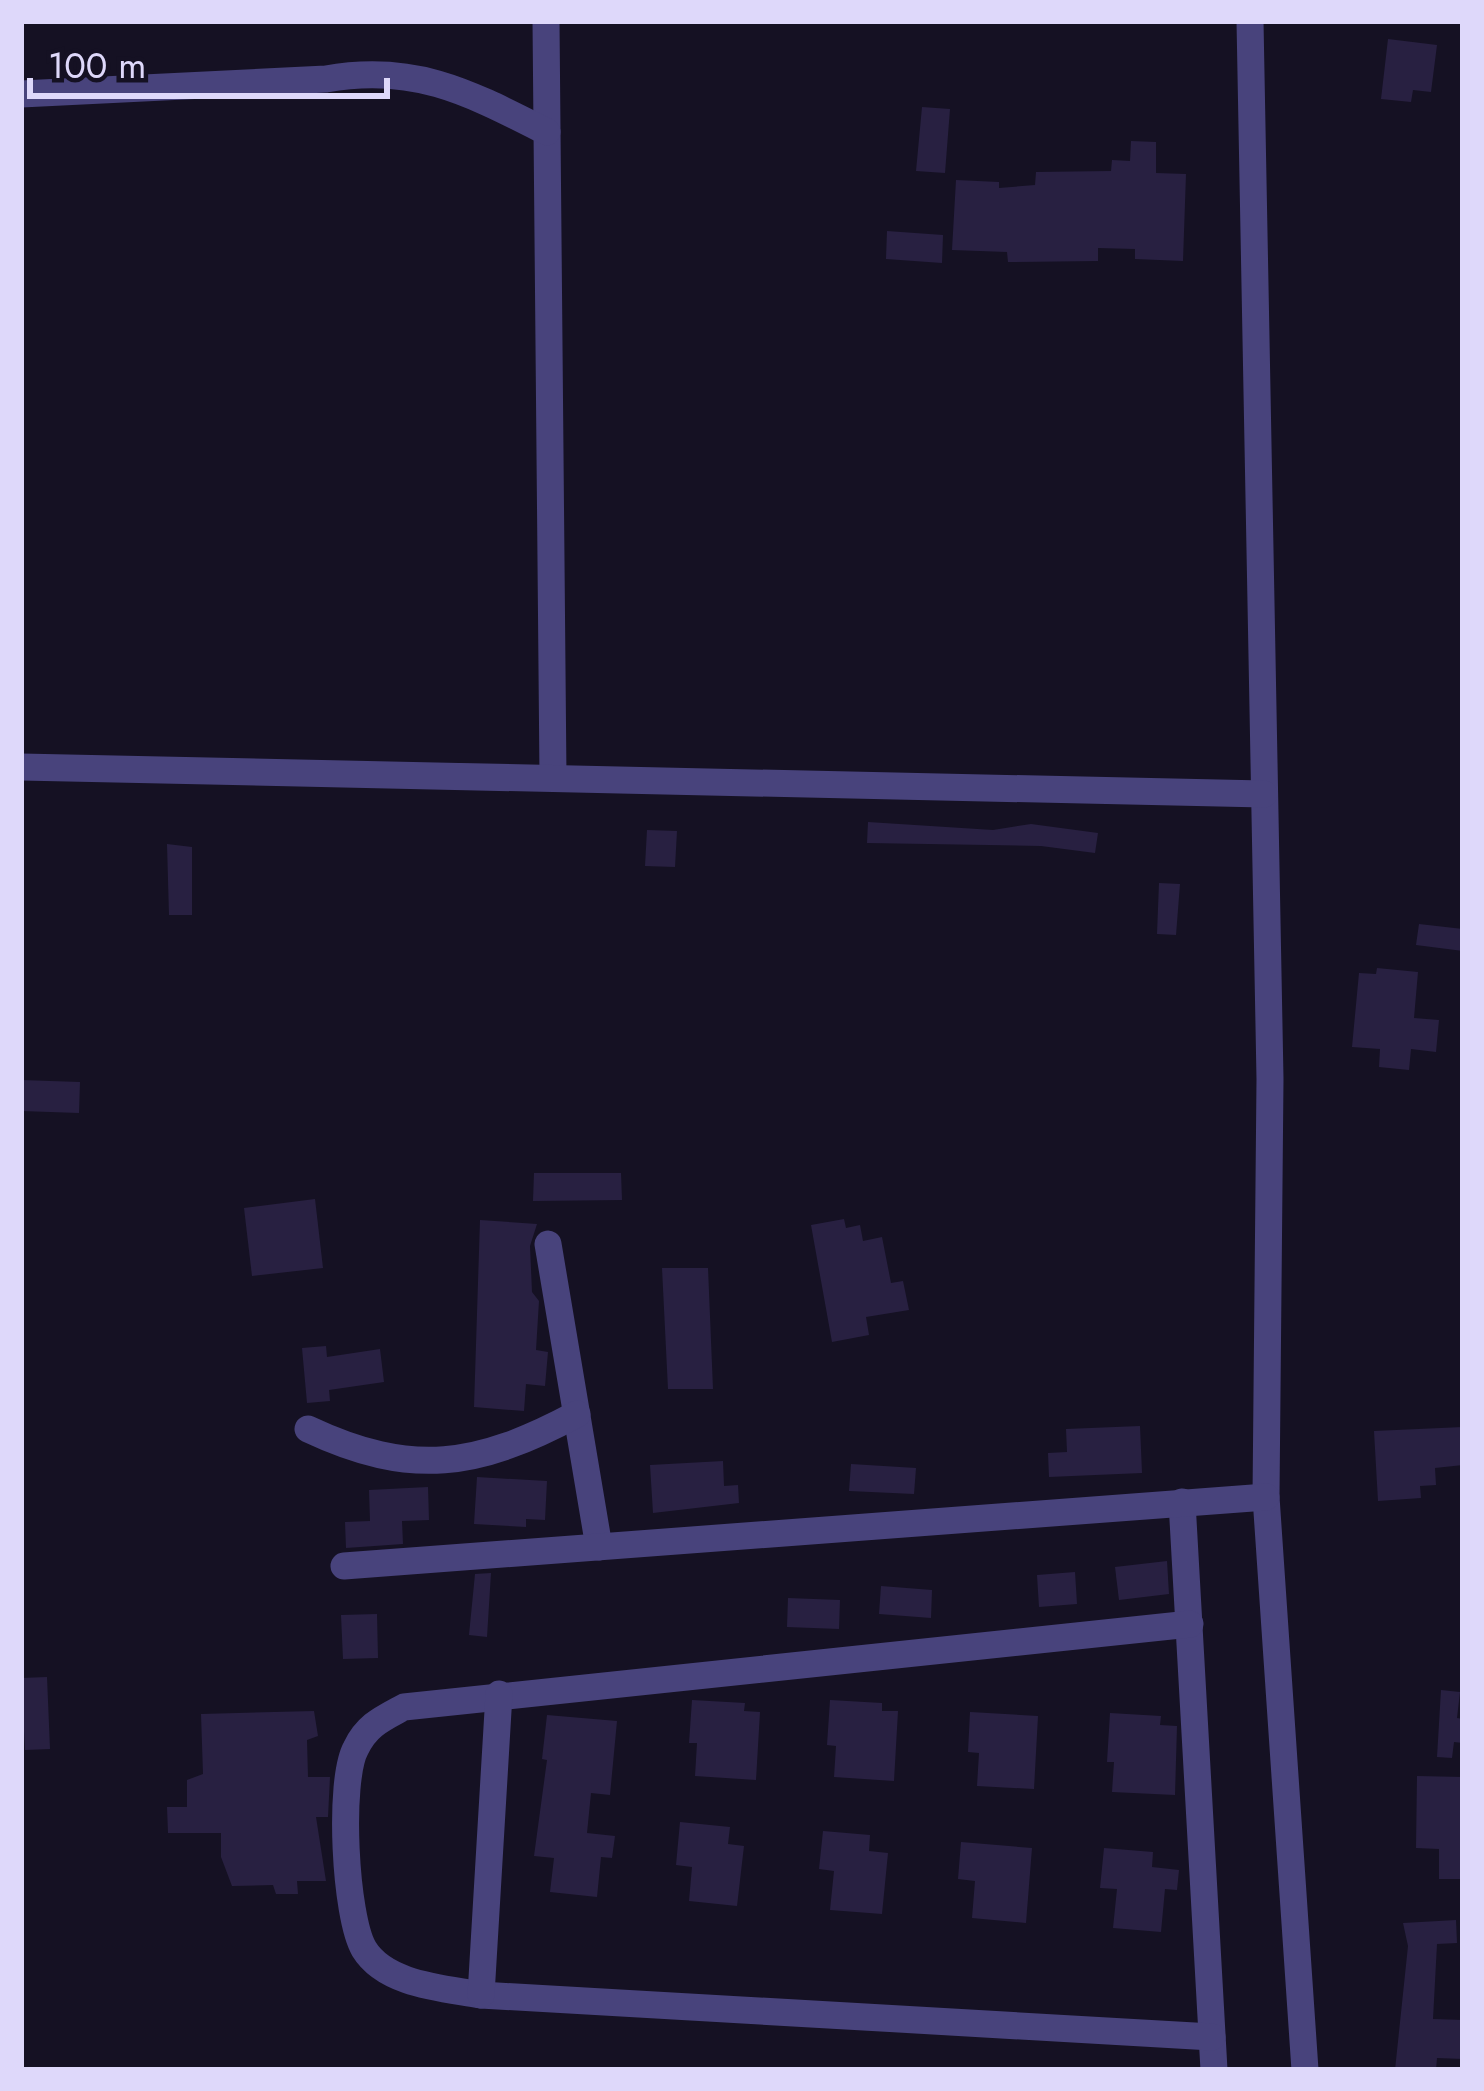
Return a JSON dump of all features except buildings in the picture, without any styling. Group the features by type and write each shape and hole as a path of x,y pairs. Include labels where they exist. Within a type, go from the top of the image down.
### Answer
{"street":[{"path":"546,21 552,327 546,536 553,777"},
{"path":"1250,21 1270,1078 1266,1498 1305,2070"},
{"path":"21,94 326,79 370,71 443,84 548,132"},
{"path":"21,767 1264,794"},
{"path":"548,1244 599,1546"},
{"path":"308,1429 353,1450 404,1461 448,1461 516,1447 577,1414"},
{"path":"344,1566 1266,1498"},
{"path":"1182,1502 1214,2070"},
{"path":"1190,1624 404,1707 369,1726 352,1753 346,1796 352,1909 364,1949 389,1972 482,1995 1212,2037"},
{"path":"482,1995 499,1694"}]}
